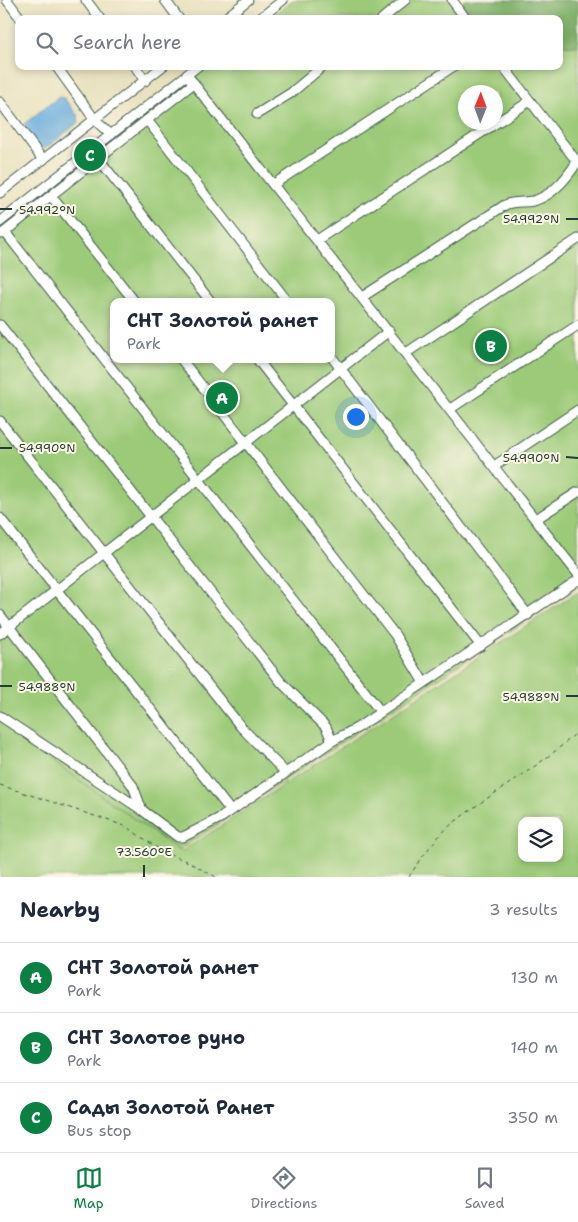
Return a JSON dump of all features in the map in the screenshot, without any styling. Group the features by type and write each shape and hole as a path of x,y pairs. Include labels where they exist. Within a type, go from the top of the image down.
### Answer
{"street":[{"path":"7,0 18,15"},
{"path":"86,0 97,15"},
{"path":"165,0 176,15"},
{"path":"229,15 248,0"},
{"path":"264,15 283,0"},
{"path":"387,15 405,0"},
{"path":"452,0 463,15"},
{"path":"59,70 95,120 110,135"},
{"path":"138,70 145,81"},
{"path":"0,193 158,70"},
{"path":"0,222 193,70"},
{"path":"257,114 291,92 318,70"},
{"path":"274,184 448,70"},
{"path":"362,297 505,205 513,202 533,201 548,194 570,172 577,159 506,70"},
{"path":"187,75 406,352 578,574"},
{"path":"194,83 2,234 199,479 380,711"},
{"path":"317,240 530,101"},
{"path":"0,102 43,160"},
{"path":"147,120 285,298"},
{"path":"98,158 208,298"},
{"path":"51,196 132,298"},
{"path":"406,352 578,239"},
{"path":"0,325 281,682 326,727 332,741"},
{"path":"450,409 578,325"},
{"path":"0,634 389,331"},
{"path":"335,362 528,615"},
{"path":"183,363 395,635 424,683"},
{"path":"260,363 481,646"},
{"path":"494,466 578,410"},
{"path":"0,421 241,727 286,772"},
{"path":"536,519 578,492"},
{"path":"0,518 230,810"},
{"path":"0,716 142,810 178,837 183,837 230,810 332,741 357,728 578,580"},
{"path":"0,615 133,786 142,810"}],"path":[{"path":"409,877 433,842 452,824 555,753 578,731"},
{"path":"0,784 124,826 165,853 216,877"}],"green space":[{"path":"293,0 458,0 469,15 274,15"},
{"path":"464,0 578,0 578,46 563,45 563,15 473,15 463,5"},
{"path":"578,41 578,586 179,850 12,733 181,852 578,592 578,877 0,877 0,228 203,70 563,70 563,42"}],"water":[{"path":"59,97 64,98 78,116 79,122 46,148 41,149 25,128 25,123"}],"place":[{"name":"Сады Золотой Ранет","path":"90,155"},
{"name":"СНТ Золотое руно","path":"491,346"},
{"name":"СНТ Золотой ранет","path":"222,398"}]}
